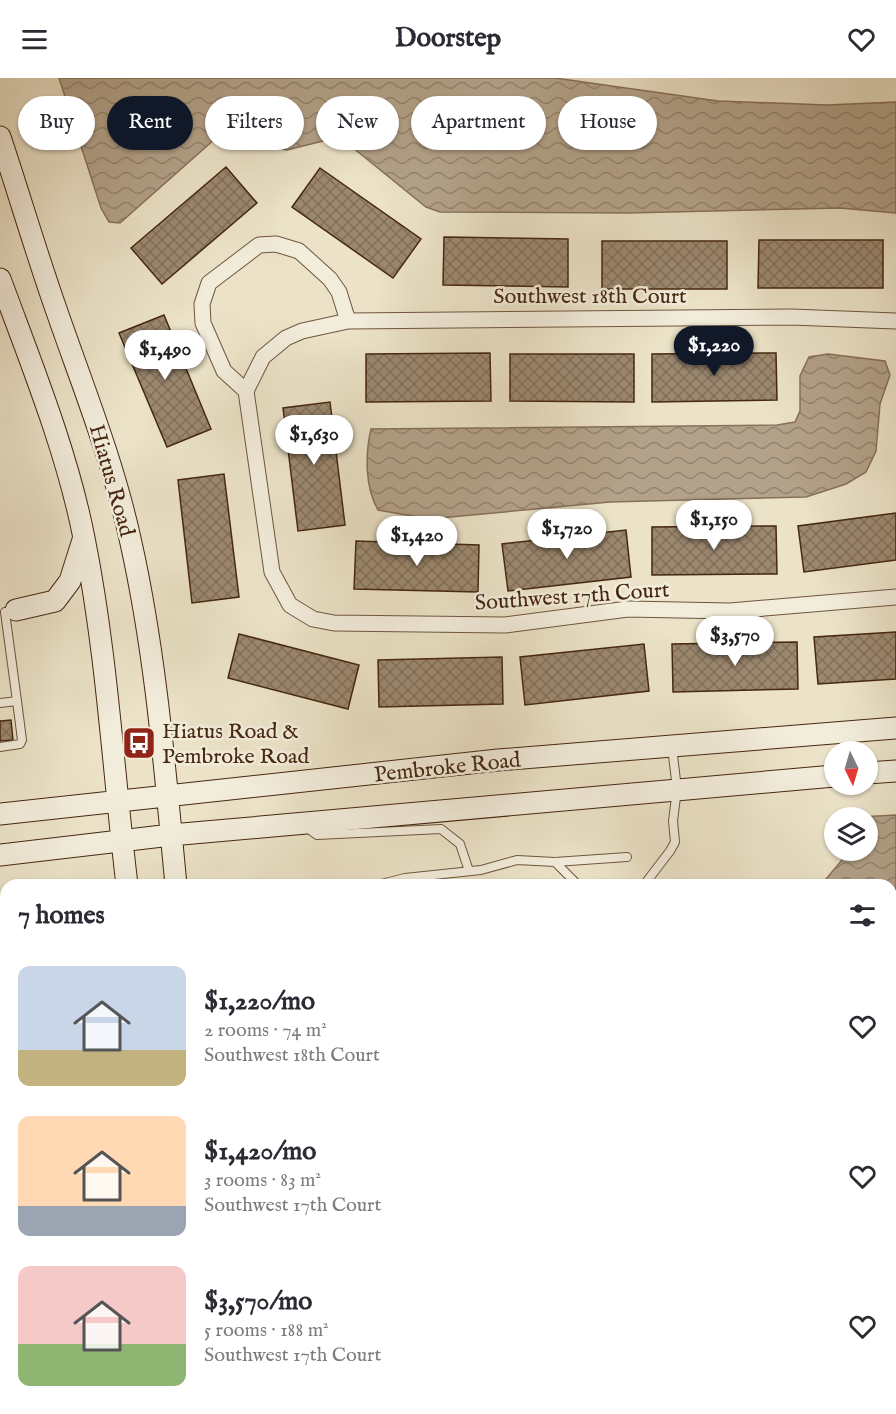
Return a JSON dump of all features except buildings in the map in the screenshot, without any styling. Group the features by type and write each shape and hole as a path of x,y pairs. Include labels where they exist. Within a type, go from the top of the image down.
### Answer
{"main road":[{"name":"Hiatus Road","path":"0,136 56,308 103,439 131,542 147,638 168,796 175,879"},
{"name":"Hiatus Road","path":"0,279 5,310 59,450 84,537 101,635 126,879"},
{"path":"7,612 54,601 70,581 84,537"},
{"name":"Pembroke Road","path":"0,814 498,759 896,728"},
{"path":"878,772 896,771"},
{"name":"Pembroke Road","path":"0,855 171,835 824,777"}],"street":[{"path":"246,391 224,372 203,323 202,304 209,284 260,245 276,244 299,251 330,279 339,292 348,321"},
{"name":"Southwest 18th Court","path":"246,391 263,357 286,338 302,331 348,321 791,317 896,321"},
{"name":"Southwest 17th Court","path":"246,391 272,572 290,605 313,619 334,623 505,625 628,609 730,611 896,597"}],"lane":[{"path":"0,747 20,744 22,740 7,612"},
{"path":"0,703 17,701"},
{"path":"649,879 675,842 673,822 677,789 672,746"},
{"path":"303,825 317,835 441,829 460,844 469,871"},
{"path":"401,879 469,871 517,860 555,862 627,857"},
{"path":"555,862 572,879"}],"water":[{"path":"59,78 555,78 718,101 827,105 896,102 896,213 840,208 628,213 440,212 426,207 356,150 399,150 399,96 316,96 316,143 304,146 304,96 205,96 205,148 120,223 109,222 101,208 82,150 95,150 95,96 65,96"},
{"path":"828,354 885,361 890,375 880,404 876,451 866,472 846,484 806,497 610,502 429,519 378,510 371,492 367,460 371,429 777,425 795,422 800,411 800,376 809,357"},
{"path":"896,815 896,879 826,879 841,861 878,861 878,816"}],"place":[{"name":"Hiatus Road & Pembroke Road","path":"139,743"}]}
